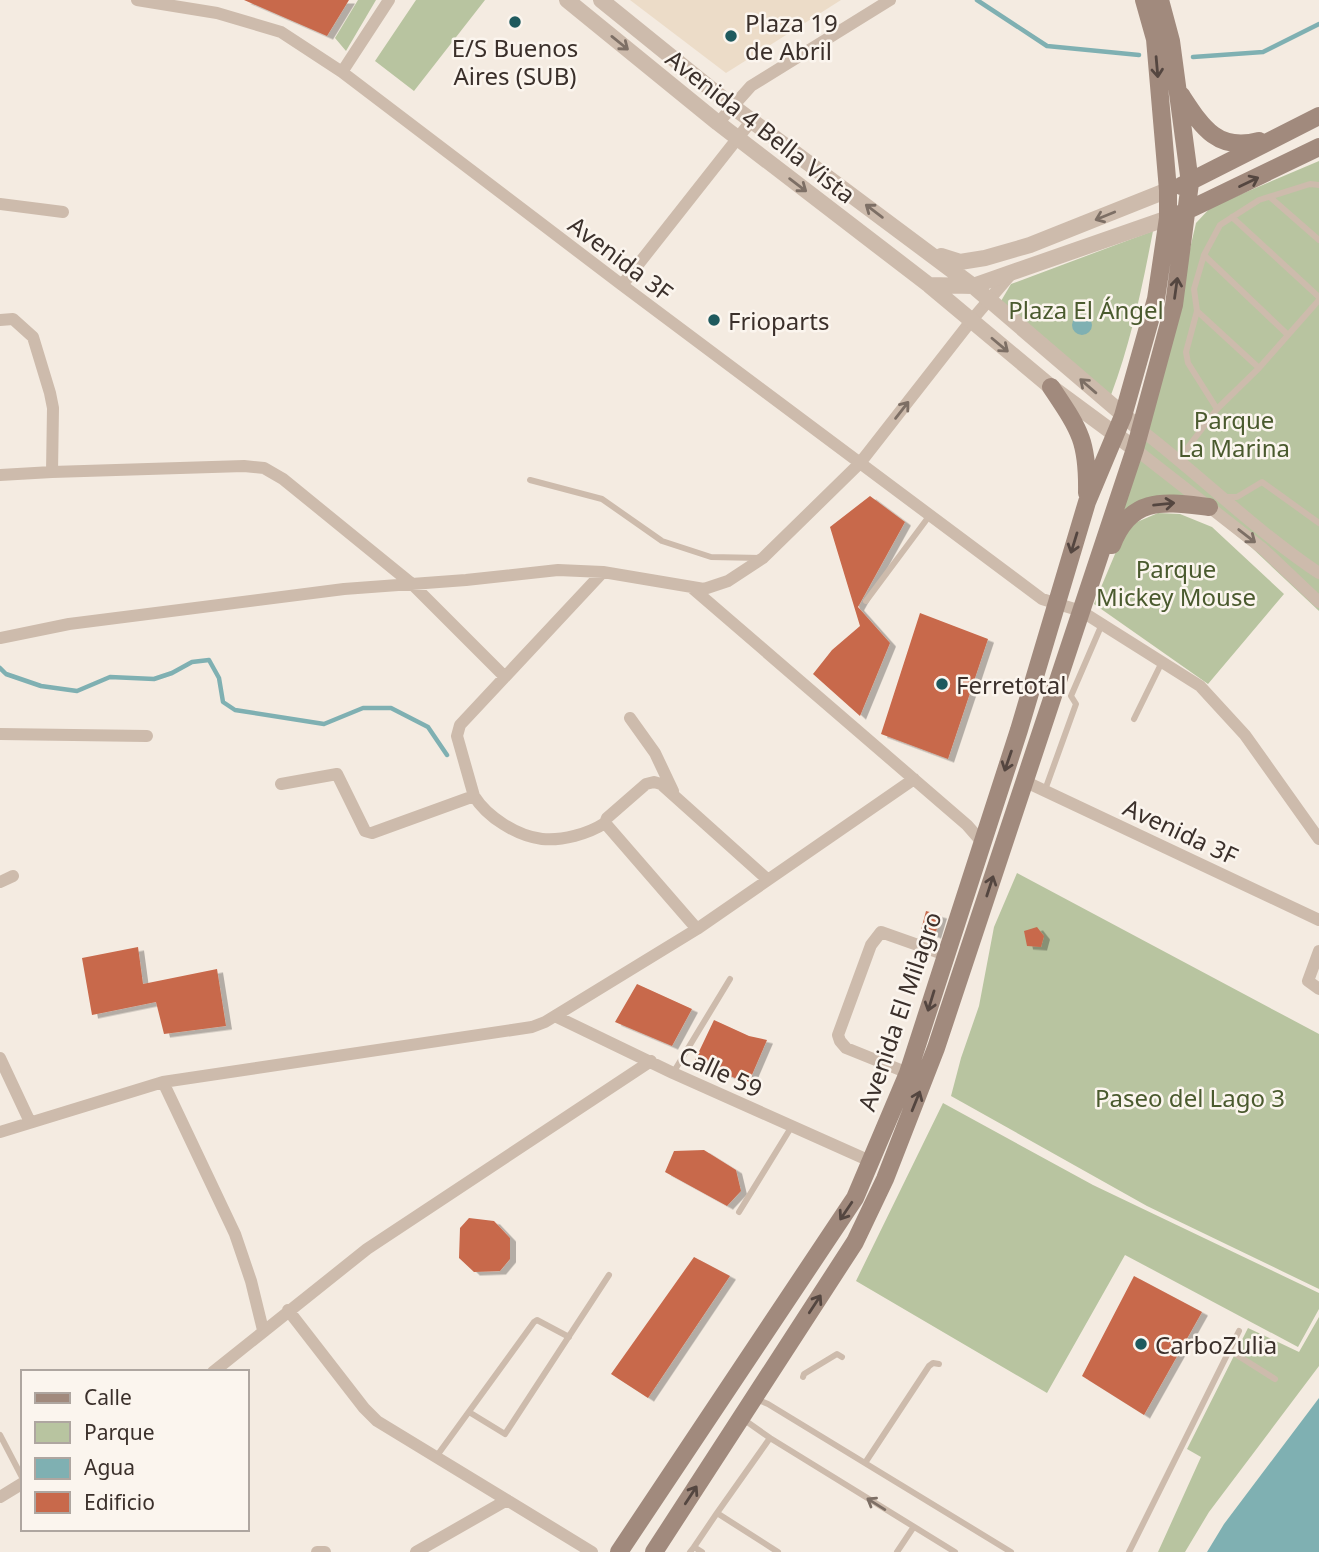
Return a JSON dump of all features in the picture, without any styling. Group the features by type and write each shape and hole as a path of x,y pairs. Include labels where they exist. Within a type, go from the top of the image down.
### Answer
{"main road":[{"name":"Avenida El Milagro","path":"620,1552 855,1198 908,1073 1019,730 1087,502 1123,416 1156,299 1168,218 1168,190 1154,40 1144,0"},
{"name":"Avenida El Milagro","path":"654,1552 855,1242 885,1179 936,1048 1135,449 1174,305 1190,183 1171,41 1160,0"},
{"path":"1178,91 1196,118 1214,137 1241,146 1280,137"},
{"path":"1168,190 1190,183 1319,117"},
{"path":"1168,218 1319,147"},
{"path":"1051,387 1078,429 1088,460 1087,502"},
{"path":"1090,583 1101,574 1119,527 1141,509 1165,502 1216,501"}],"street":[{"name":"Avenida 3F","path":"137,0 217,13 282,32 342,72 1042,599 1081,611"},
{"path":"342,72 389,0"},
{"name":"Avenida 4 Bella Vista","path":"567,0 737,138 929,285 1051,387 1135,449"},
{"name":"Avenida 4 Bella Vista","path":"601,0 732,106 974,286 1141,430"},
{"path":"718,123 751,86 890,0"},
{"path":"622,285 752,120"},
{"name":"Avenida 4 Bella Vista","path":"929,252 960,262 985,258 1030,245 1168,190"},
{"path":"0,204 63,212"},
{"path":"929,285 974,286 1168,218"},
{"path":"0,638 69,624 344,589 558,570 603,572 704,589 728,581 763,558 860,464 1010,274"},
{"path":"0,320 13,319 33,337 53,408 52,472"},
{"path":"1141,430 1179,459 1216,501 1319,603"},
{"path":"1135,449 1216,501 1319,573"},
{"path":"0,475 244,466 264,468 412,584 505,677"},
{"path":"603,572 457,730 474,796 482,809 508,827 542,839 576,835 595,829 606,823 607,818 646,785 654,782 661,784 767,879"},
{"path":"690,587 967,825 981,841"},
{"path":"1081,611 1200,686 1245,735 1319,839"},
{"path":"630,718 655,753 676,798"},
{"path":"0,734 147,736"},
{"path":"281,784 337,774 368,833 474,796"},
{"path":"0,1132 163,1082 531,1027 555,1016 697,929 914,779"},
{"name":"Avenida 3F","path":"1024,781 1319,920"},
{"path":"606,823 697,929"},
{"path":"0,881 13,876"},
{"path":"908,1073 846,1048 838,1035 871,945 881,932 946,955"},
{"path":"1319,951 1308,976 1310,985 1319,989"},
{"name":"Calle 59","path":"555,1016 673,1073 870,1161"},
{"path":"0,1058 30,1122"},
{"path":"215,1370 367,1248 651,1061"},
{"path":"163,1082 235,1234 251,1281 263,1331"},
{"path":"288,1310 370,1415 592,1552"},
{"path":"0,1497 21,1482"},
{"path":"416,1552 507,1500"},
{"path":"317,1552 325,1552"}],"lane":[{"path":"1217,409 1188,363 1186,352 1197,311 1194,289 1204,255 1220,225 1259,200 1310,184 1319,185"},
{"path":"1271,198 1319,240"},
{"path":"1179,459 1217,409 1259,368 1319,299 1232,217"},
{"path":"1204,255 1288,335"},
{"path":"1197,311 1259,368"},
{"path":"530,480 602,499 662,541 711,556 763,558"},
{"path":"1216,501 1237,497 1262,482 1319,523"},
{"path":"866,601 930,515"},
{"path":"1045,791 1076,704 1071,696 1102,624"},
{"path":"1134,719 1162,662"},
{"path":"673,1073 730,979"},
{"path":"739,1212 792,1126"},
{"path":"469,1412 505,1434 609,1275"},
{"path":"436,1457 534,1322 537,1320 569,1337"},
{"path":"1129,1552 1239,1331"},
{"path":"1229,1350 1275,1378"},
{"path":"803,1377 831,1357 837,1354 842,1357"},
{"path":"865,1462 929,1366 933,1363 939,1364"},
{"path":"754,1398 865,1462 1011,1552"},
{"path":"741,1418 955,1552"},
{"path":"0,1435 21,1477"},
{"path":"702,1552 692,1550 770,1438"},
{"path":"717,1513 778,1552"},
{"path":"897,1552 913,1528"}],"green space":[{"path":"358,0 376,0 346,51 335,38"},
{"path":"416,0 485,0 414,91 375,61"},
{"name":"Parque La Marina","path":"1319,161 1319,611 1251,547 1211,515 1186,509 1122,514 1150,421 1196,223 1211,207"},
{"name":"Plaza El Ángel","path":"1153,231 1130,335 1111,395 1001,301 1011,284"},
{"name":"Parque Mickey Mouse","path":"1158,513 1180,514 1212,527 1284,594 1208,684 1094,604 1123,535 1137,522"},
{"name":"Paseo del Lago 3","path":"1017,873 1319,1034 1319,1289 1147,1206 951,1096 979,1006 994,927"},
{"path":"943,1103 1093,1185 1319,1293 1319,1309 1298,1347 1125,1255 1047,1393 856,1281"},
{"path":"1319,1317 1319,1366 1209,1512 1185,1552 1158,1552 1201,1457 1187,1449 1248,1328 1299,1352"}],"shaded area":[{"name":"Plaza 19 de Abril","path":"630,0 841,0 726,73"}],"water":[{"path":"1082,315 1089,318 1092,325 1089,332 1082,335 1075,332 1072,325 1075,318"},
{"path":"1319,1398 1319,1552 1207,1552 1224,1524"}],"building":[{"path":"244,0 349,0 327,36"},
{"path":"870,496 905,522 858,607 890,643 860,716 813,674 832,650 860,626 830,527"},
{"path":"920,613 988,639 948,759 881,734"},
{"path":"926,911 941,915 935,935 921,930"},
{"path":"1037,927 1044,936 1041,947 1027,946 1024,931"},
{"path":"138,947 143,984 217,969 226,1026 164,1034 156,1002 92,1015 82,958"},
{"path":"637,984 692,1009 672,1046 615,1022"},
{"path":"714,1020 749,1036 767,1040 748,1084 695,1060"},
{"path":"704,1150 736,1170 741,1191 727,1206 665,1172 674,1151"},
{"path":"469,1218 494,1221 510,1238 510,1259 500,1271 474,1272 459,1258 460,1228"},
{"path":"694,1257 730,1276 648,1398 611,1374"},
{"name":"CarboZulia","path":"1134,1276 1202,1312 1144,1415 1082,1376"}],"waterway":[{"path":"977,0 1047,46 1139,55"},
{"path":"1193,57 1263,52 1319,24"},
{"path":"0,668 6,674 41,686 77,691 110,677 154,679 192,662 209,660 219,678 223,702 235,710 324,724 363,708 391,708 428,727 447,755"}],"place":[{"name":"E/S Buenos Aires (SUB)","path":"515,22"},
{"name":"Plaza 19 de Abril","path":"731,36"},
{"name":"Frioparts","path":"714,320"},
{"name":"Ferretotal","path":"942,684"},
{"name":"CarboZulia","path":"1141,1344"}]}
